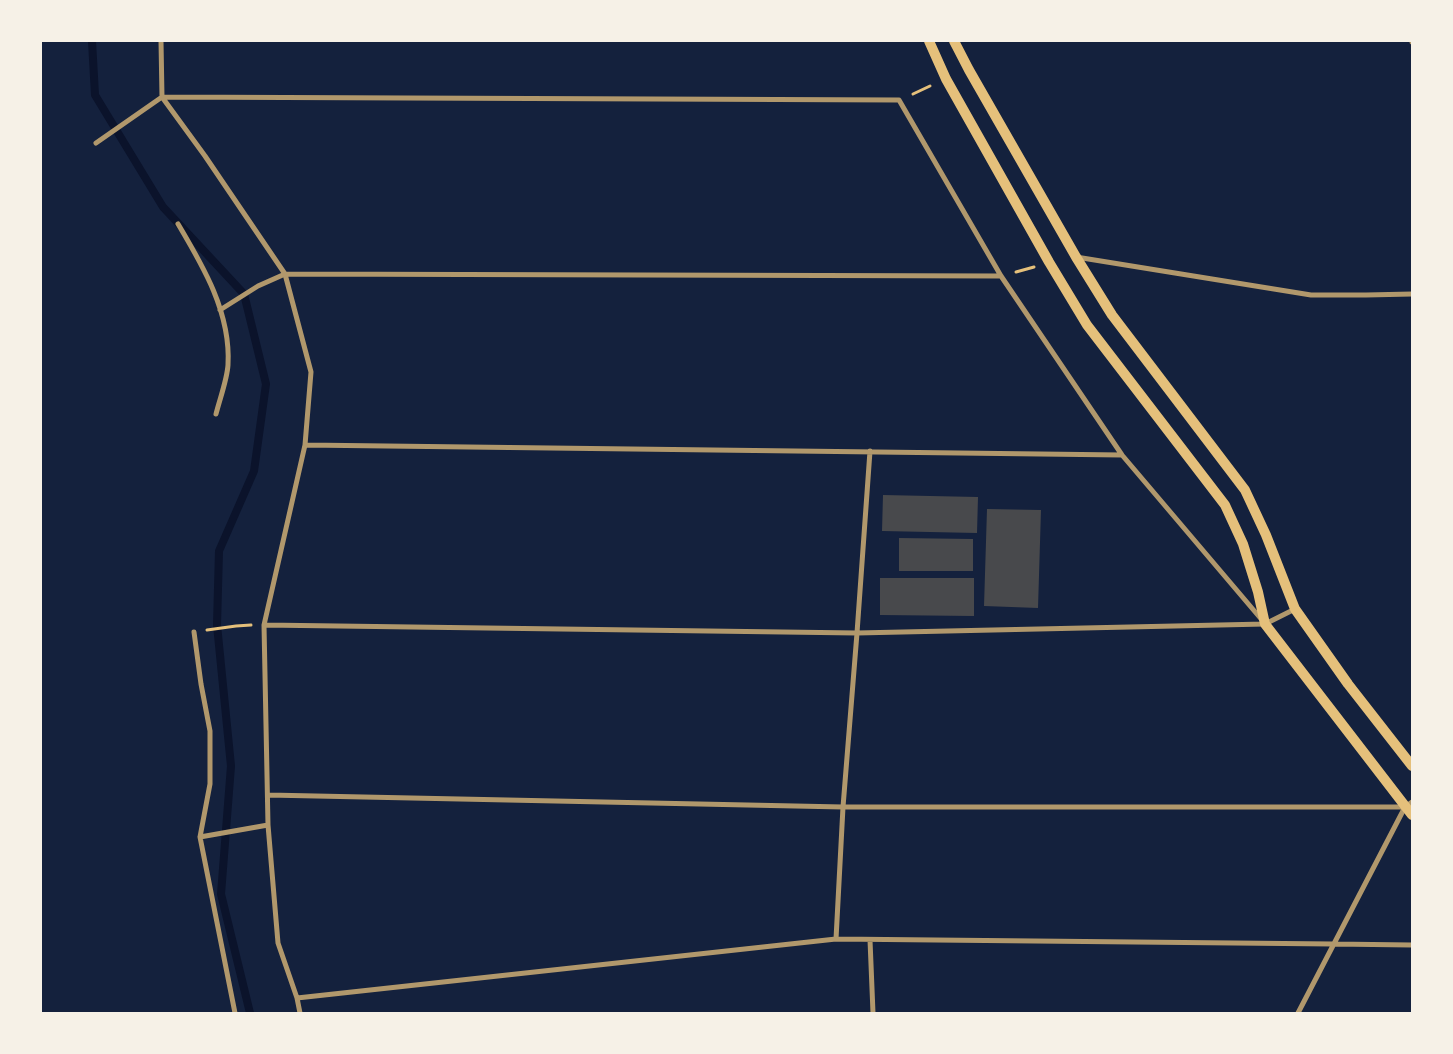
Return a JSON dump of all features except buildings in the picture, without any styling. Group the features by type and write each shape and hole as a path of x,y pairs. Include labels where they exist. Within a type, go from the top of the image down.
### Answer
{"main road":[{"path":"929,41 946,79 1086,325 1225,505 1243,544 1258,592 1265,624 1409,808"},
{"path":"954,41 1076,257 1112,315 1244,490 1266,535 1295,609 1348,684 1412,766"}],"street":[{"path":"161,41 162,97 205,156 285,274 311,372 305,445 264,625 268,824 278,943 297,998 298,1012"},
{"path":"96,143 162,97 899,100 1002,276 1122,454 1265,624"},
{"path":"178,224 204,268 226,329 228,365 216,414"},
{"path":"1076,257 1311,295 1412,294"},
{"path":"220,310 258,286 285,274 1002,276"},
{"path":"305,445 1122,454"},
{"path":"836,939 843,807 870,451"},
{"path":"264,625 857,633 1265,624 1295,609"},
{"path":"197,631 201,684 210,731 210,784 201,836 235,1013"},
{"path":"268,795 843,807 1409,808 1333,944 1298,1013"},
{"path":"201,836 268,824"},
{"path":"297,998 836,939 1412,945"},
{"path":"870,940 873,1013"}],"path":[{"path":"899,100 946,79"},
{"path":"1002,276 1049,262"},
{"path":"197,631 236,626"}],"waterway":[{"path":"92,41 95,95 163,207 244,294 266,384 254,471 219,551 217,625 231,766 221,894 250,1013"}]}
